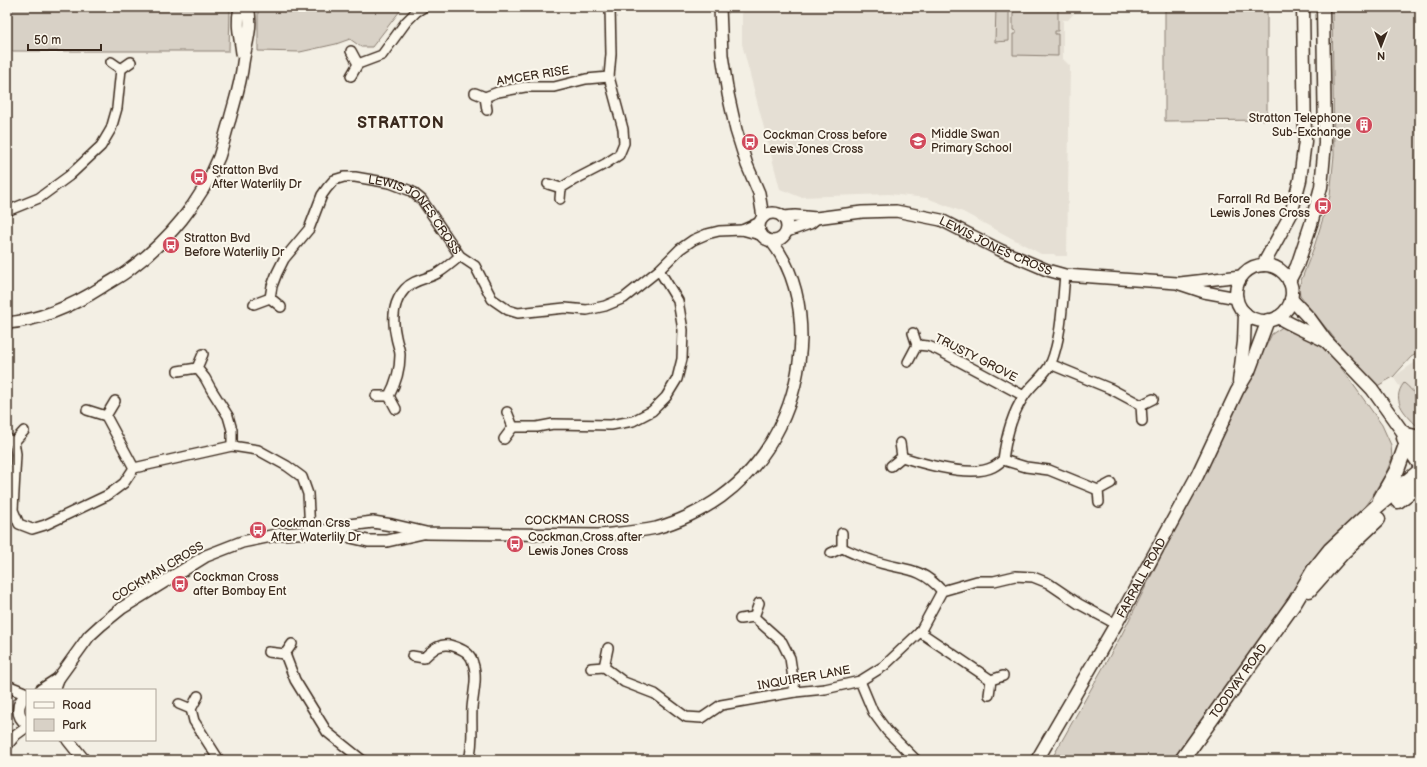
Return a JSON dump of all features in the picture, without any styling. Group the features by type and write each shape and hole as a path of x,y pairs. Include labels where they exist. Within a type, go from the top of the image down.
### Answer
{"main road":[{"path":"1263,265 1291,214 1300,180 1305,141 1303,7"},
{"path":"1289,281 1311,224 1321,187 1325,142 1323,7"},
{"path":"1326,341 1302,328 1273,318 1260,320 1252,318 1245,313 1240,306 1236,291 1241,276 1247,270 1255,266 1263,265 1274,267 1283,272 1291,287 1291,299 1310,319 1326,341 1372,389 1420,449"},
{"name":"FARRALL ROAD","path":"1037,760 1116,624 1197,476 1237,391 1249,371 1273,318 1284,312 1291,299"},
{"name":"FARRALL ROAD","path":"1237,391 1242,357 1245,313"},
{"path":"1410,438 1420,466"},
{"path":"1376,507 1397,470 1410,438"},
{"name":"TOODYAY ROAD","path":"1182,760 1295,602 1314,570 1330,550 1376,507 1420,471"},
{"name":"TOODYAY ROAD","path":"1295,602 1307,592 1342,553 1371,525 1402,497 1420,484"}],"street":[{"path":"240,7 237,18 238,30 242,45 243,61"},
{"path":"7,324 48,314 79,301 130,270 155,249 181,222 204,187 219,157 241,80 246,42 251,28 251,16 248,7"},
{"path":"351,76 358,64 382,55 406,22 416,12 424,7"},
{"path":"548,184 561,188 606,164 619,155 624,143 623,130 609,77 611,54 610,7"},
{"path":"720,7 722,55 728,94 736,130 746,165 759,193 767,202 770,217"},
{"path":"351,50 358,64"},
{"path":"111,62 121,69"},
{"path":"7,211 38,198 69,176 101,146 111,129 117,108 121,69 131,62"},
{"name":"AMCER RISE","path":"475,93 485,97 498,92 525,87 554,87 586,79 609,77"},
{"name":"AMCER RISE","path":"485,97 487,110"},
{"name":"LEWIS JONES CROSS","path":"270,298 272,286 284,259 309,229 322,196 334,180 344,177 355,177 390,183 410,191 422,200 460,256 475,266 492,299 508,310 518,313 565,308 587,310 605,306 624,298 659,270 680,249 693,240 719,230 742,230 760,235"},
{"path":"560,199 561,188"},
{"name":"LEWIS JONES CROSS","path":"742,230 770,217 795,216 816,218 862,212 896,211 941,220 1000,250 1047,270 1065,275 1177,283 1241,276"},
{"path":"770,217 787,224 786,233 779,240 772,242 760,235 759,230 770,217"},
{"name":"LEWIS JONES CROSS","path":"786,233 810,223 816,218"},
{"name":"COCKMAN CROSS","path":"785,261 786,233"},
{"name":"COCKMAN CROSS","path":"324,531 350,525 373,522 426,533 628,533 657,528 703,508 721,497 751,469 776,435 793,396 798,376 801,324 797,292 785,261 772,242"},
{"path":"389,396 396,383 399,369 400,354 393,325 393,314 397,301 406,288 419,279 437,273 460,256"},
{"path":"513,427 537,427 553,424 611,425 633,421 652,411 666,397 677,379 682,358 683,330 678,301 659,270"},
{"path":"902,457 929,466 965,471 983,470 993,467 1003,460 1006,439 1012,419 1024,396 1050,364 1060,325 1065,275"},
{"name":"LEWIS JONES CROSS","path":"1177,283 1204,292 1237,298"},
{"path":"254,304 270,298 281,307"},
{"name":"TRUSTY GROVE","path":"908,362 917,345 913,332"},
{"name":"TRUSTY GROVE","path":"917,345 928,346 938,350 1024,396"},
{"path":"197,368 203,354"},
{"path":"1050,364 1110,389 1141,405"},
{"path":"178,371 197,368"},
{"path":"197,368 205,378 228,416 232,430 232,446"},
{"path":"376,396 389,396"},
{"path":"389,396 396,409"},
{"path":"1141,405 1153,399"},
{"path":"106,416 115,401"},
{"path":"1141,405 1142,421"},
{"path":"87,410 106,416 134,468"},
{"path":"507,412 513,427"},
{"path":"504,439 513,427"},
{"path":"24,430 10,440 16,454 13,510 19,524 32,528 45,526 108,495 124,483 134,468 232,446 258,450 287,466 302,477 308,494 310,531"},
{"path":"900,443 902,457"},
{"path":"890,466 902,457"},
{"path":"1003,460 1026,467 1049,470 1098,490 1111,484"},
{"path":"1098,490 1099,502"},
{"name":"COCKMAN CROSS","path":"44,689 56,685 89,636 100,625 122,608 206,556 242,542 281,534 324,531 368,541 387,541 426,533"},
{"path":"842,533 842,548"},
{"path":"831,553 842,548 871,560 915,570 936,584 942,592 977,582 994,581 1015,576 1033,577 1048,583 1079,604 1116,624"},
{"name":"INQUIRER LANE","path":"604,667 624,682 655,694 686,717 702,718 721,705 795,692 825,689 860,681 884,666 920,632 942,592"},
{"path":"754,617 758,603"},
{"path":"740,619 754,617 782,642 790,658 795,692"},
{"path":"920,632 991,680"},
{"path":"285,654 292,644"},
{"path":"412,656 424,658 439,645 451,645 460,648 469,654 473,662 475,672 472,710 473,744 469,760"},
{"path":"591,668 604,667 608,648"},
{"path":"268,652 285,654"},
{"path":"285,654 296,680 327,732 362,760"},
{"path":"991,680 1003,676"},
{"path":"989,695 991,680"},
{"path":"860,681 873,712 886,731 916,760"},
{"path":"7,687 25,697 19,713 25,723 7,746"},
{"path":"198,696 192,709 194,721 219,760"},
{"path":"179,704 192,709"},
{"path":"69,741 84,760"}],"shaded area":[{"name":"Middle Swan Primary School","path":"742,7 1077,7 1076,11 1068,20 1063,20 1063,59 1070,66 1067,256 1041,254 963,212 927,198 889,194 800,197 780,189 742,44"},
{"path":"1420,359 1420,416 1393,377"}],"green space":[{"path":"7,7 230,7 229,51 7,51"},
{"path":"258,7 403,7 372,47 361,47 350,39 336,44 300,52 258,51"},
{"path":"996,7 1009,7 1009,41 995,42"},
{"path":"1165,7 1267,7 1267,120 1165,121"},
{"path":"1332,7 1420,7 1420,352 1411,357 1393,377 1372,389 1331,334 1300,296 1299,286 1314,247 1330,196 1334,155"},
{"path":"1013,9 1058,9 1058,31 1055,31 1055,34 1058,34 1058,56 1013,55 1013,34 1016,34 1016,31 1013,30"},
{"path":"1284,326 1314,339 1332,355 1382,425 1391,445 1392,458 1386,473 1372,496 1185,760 1051,760 1122,634 1272,334"},
{"path":"1404,383 1415,394 1419,403 1420,429 1406,414 1399,402 1398,396"}],"place":[{"name":"Stratton Telephone Sub-Exchange","path":"1364,125"},
{"name":"Middle Swan Primary School","path":"918,141"},
{"name":"Cockman Cross before Lewis Jones Cross","path":"750,142"},
{"name":"Stratton Bvd After Waterlily Dr","path":"199,177"},
{"name":"Farrall Rd Before Lewis Jones Cross","path":"1323,206"},
{"name":"Stratton Bvd Before Waterlily Dr","path":"171,245"},
{"name":"Cockman Crss After Waterlily Dr","path":"258,530"},
{"name":"Cockman Cross after Lewis Jones Cross","path":"515,544"},
{"name":"Cockman Cross after Bombay Ent","path":"180,584"}],"district":[{"name":"STRATTON","path":"401,123"}]}
